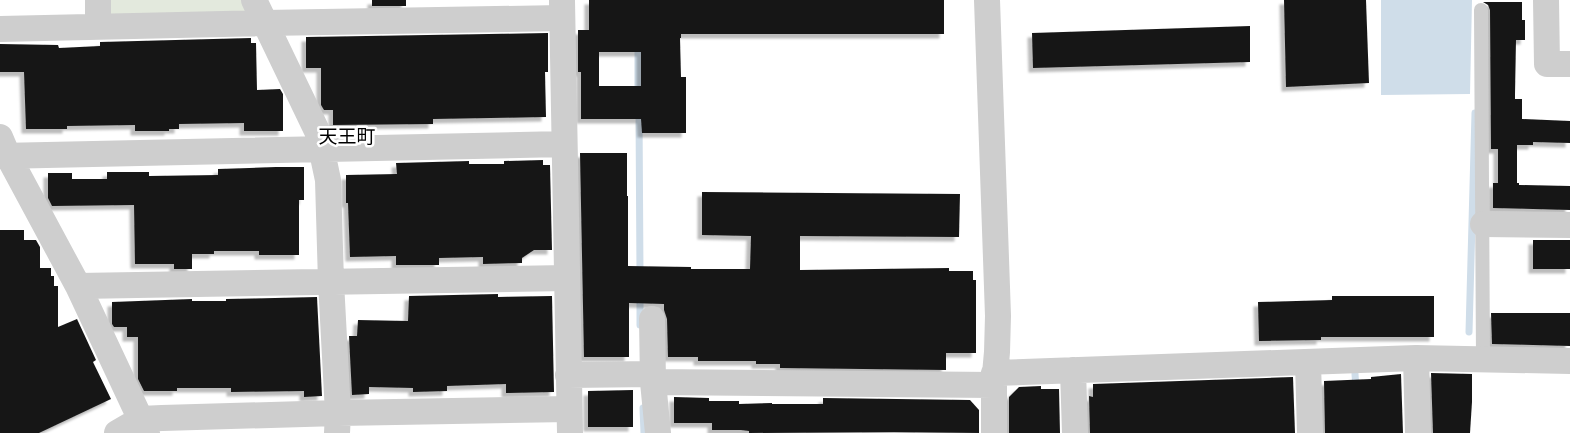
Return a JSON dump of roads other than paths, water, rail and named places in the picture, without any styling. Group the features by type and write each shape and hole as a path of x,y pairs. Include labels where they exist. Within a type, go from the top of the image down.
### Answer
{"street":[{"path":"98,0 98,26"},
{"path":"987,0 998,316 994,379 994,433"},
{"path":"1546,0 1547,64 1570,64"},
{"path":"0,29 98,26 259,11 562,9 570,421 144,426 117,433"},
{"path":"259,11 318,133 328,180 338,423"},
{"path":"144,426 78,286 3,150 322,150 564,144"},
{"path":"1483,224 1570,224"},
{"path":"78,286 567,278"},
{"path":"652,319 653,378 658,433"},
{"path":"568,375 653,378 994,379 1073,370 1416,358 1570,361"},
{"path":"1416,358 1418,433"},
{"path":"1308,362 1310,433"},
{"path":"1073,370 1075,433"}],"lane":[{"path":"1481,10 1483,360"}],"waterway":[{"path":"638,43 638,95"},
{"path":"639,111 640,275"},
{"path":"1469,332 1475,113"},
{"path":"640,296 640,325"},
{"path":"1355,374 1356,389"},
{"path":"643,408 644,433"}],"district":[{"name":"天王町","path":"347,136"}]}
